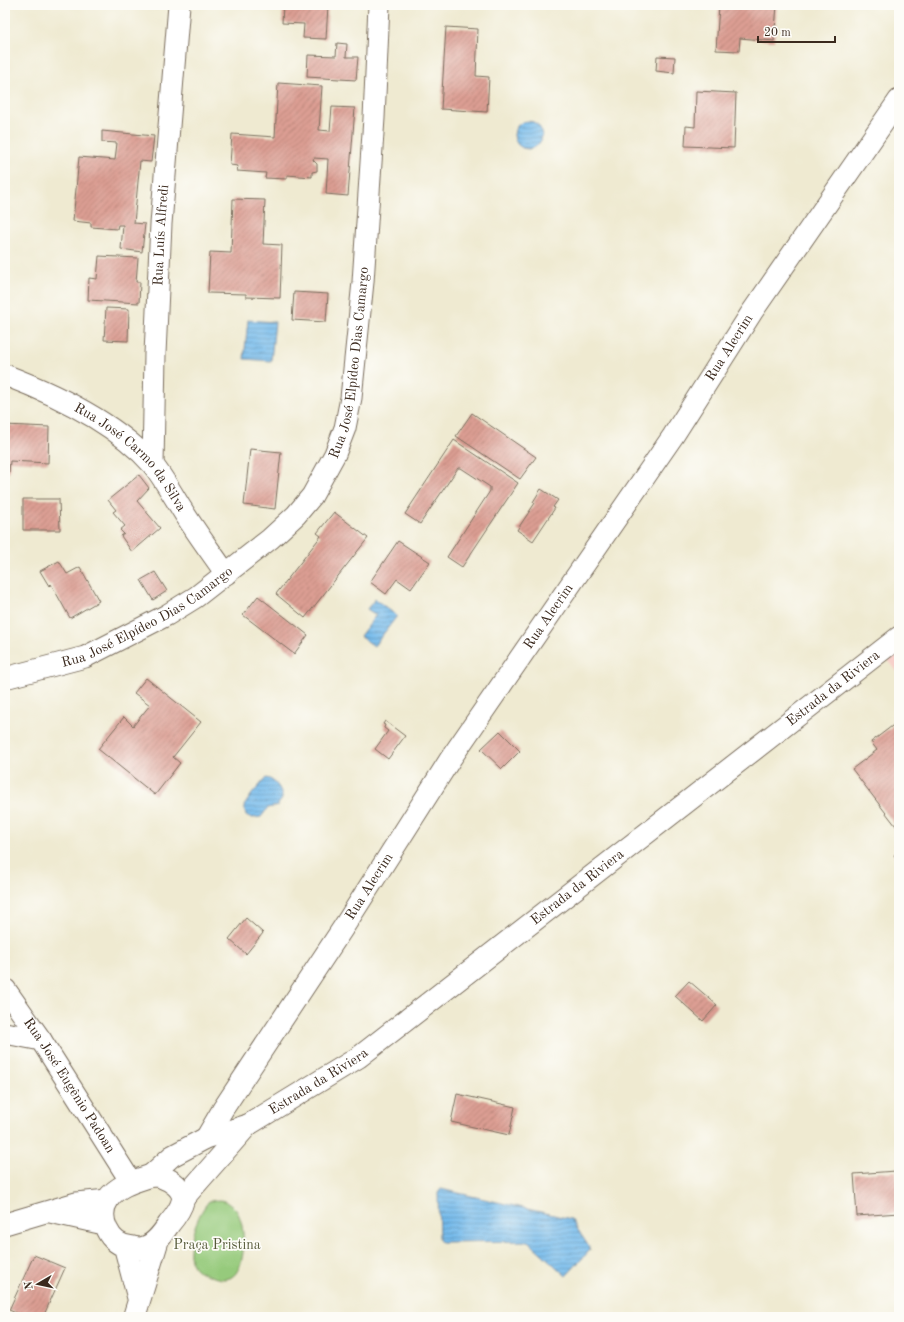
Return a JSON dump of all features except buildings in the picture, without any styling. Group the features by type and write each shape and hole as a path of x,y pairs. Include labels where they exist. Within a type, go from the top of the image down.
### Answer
{"street":[{"name":"Rua Luís Alfredi","path":"153,465 155,354 161,224 179,5"},
{"name":"Rua José Elpídeo Dias Camargo","path":"5,678 85,657 167,615 196,597 283,528 312,496 335,454 346,428 351,398 362,290 374,118 379,5"},
{"name":"Rua Alecrim","path":"206,1138 223,1109 343,928 451,758 674,436 752,312 899,100"},
{"name":"Rua José Carmo da Silva","path":"5,375 25,382 61,399 90,416 119,435 153,465 183,512 226,574"},
{"name":"Estrada da Riviera","path":"141,1179 172,1156 206,1138 248,1125 359,1057 899,637"},
{"name":"Rua José Eugênio Padoan","path":"5,989 141,1179"},
{"path":"5,1033 41,1040"},
{"name":"Estrada da Riviera","path":"183,1199 248,1125"},
{"path":"137,1309 158,1239 179,1210 183,1199 179,1189 171,1181 161,1176 141,1179 118,1189 108,1200 104,1211 104,1224 112,1238 125,1247 143,1248 158,1239"},
{"path":"5,1224 50,1212 76,1203 108,1200"},
{"path":"50,1212 104,1224"},
{"path":"125,1247 137,1309"}],"shaded area":[{"path":"899,642 899,674 884,655"}],"green space":[{"name":"Praça Pristina","path":"221,1200 226,1202 235,1209 242,1225 244,1246 240,1266 236,1273 227,1279 220,1279 200,1272 192,1264 190,1257 194,1230 199,1217 209,1201"}],"water":[{"path":"528,121 538,125 542,135 538,145 528,149 518,145 514,135 518,125"},
{"path":"248,320 275,322 271,361 244,359"},
{"path":"375,599 397,616 374,646 360,636 376,615 367,609"},
{"path":"266,778 278,786 282,799 277,806 268,808 261,817 252,818 246,815 244,806"},
{"path":"441,1189 571,1219 590,1250 566,1276 528,1241 441,1242 439,1240 438,1193"}]}
